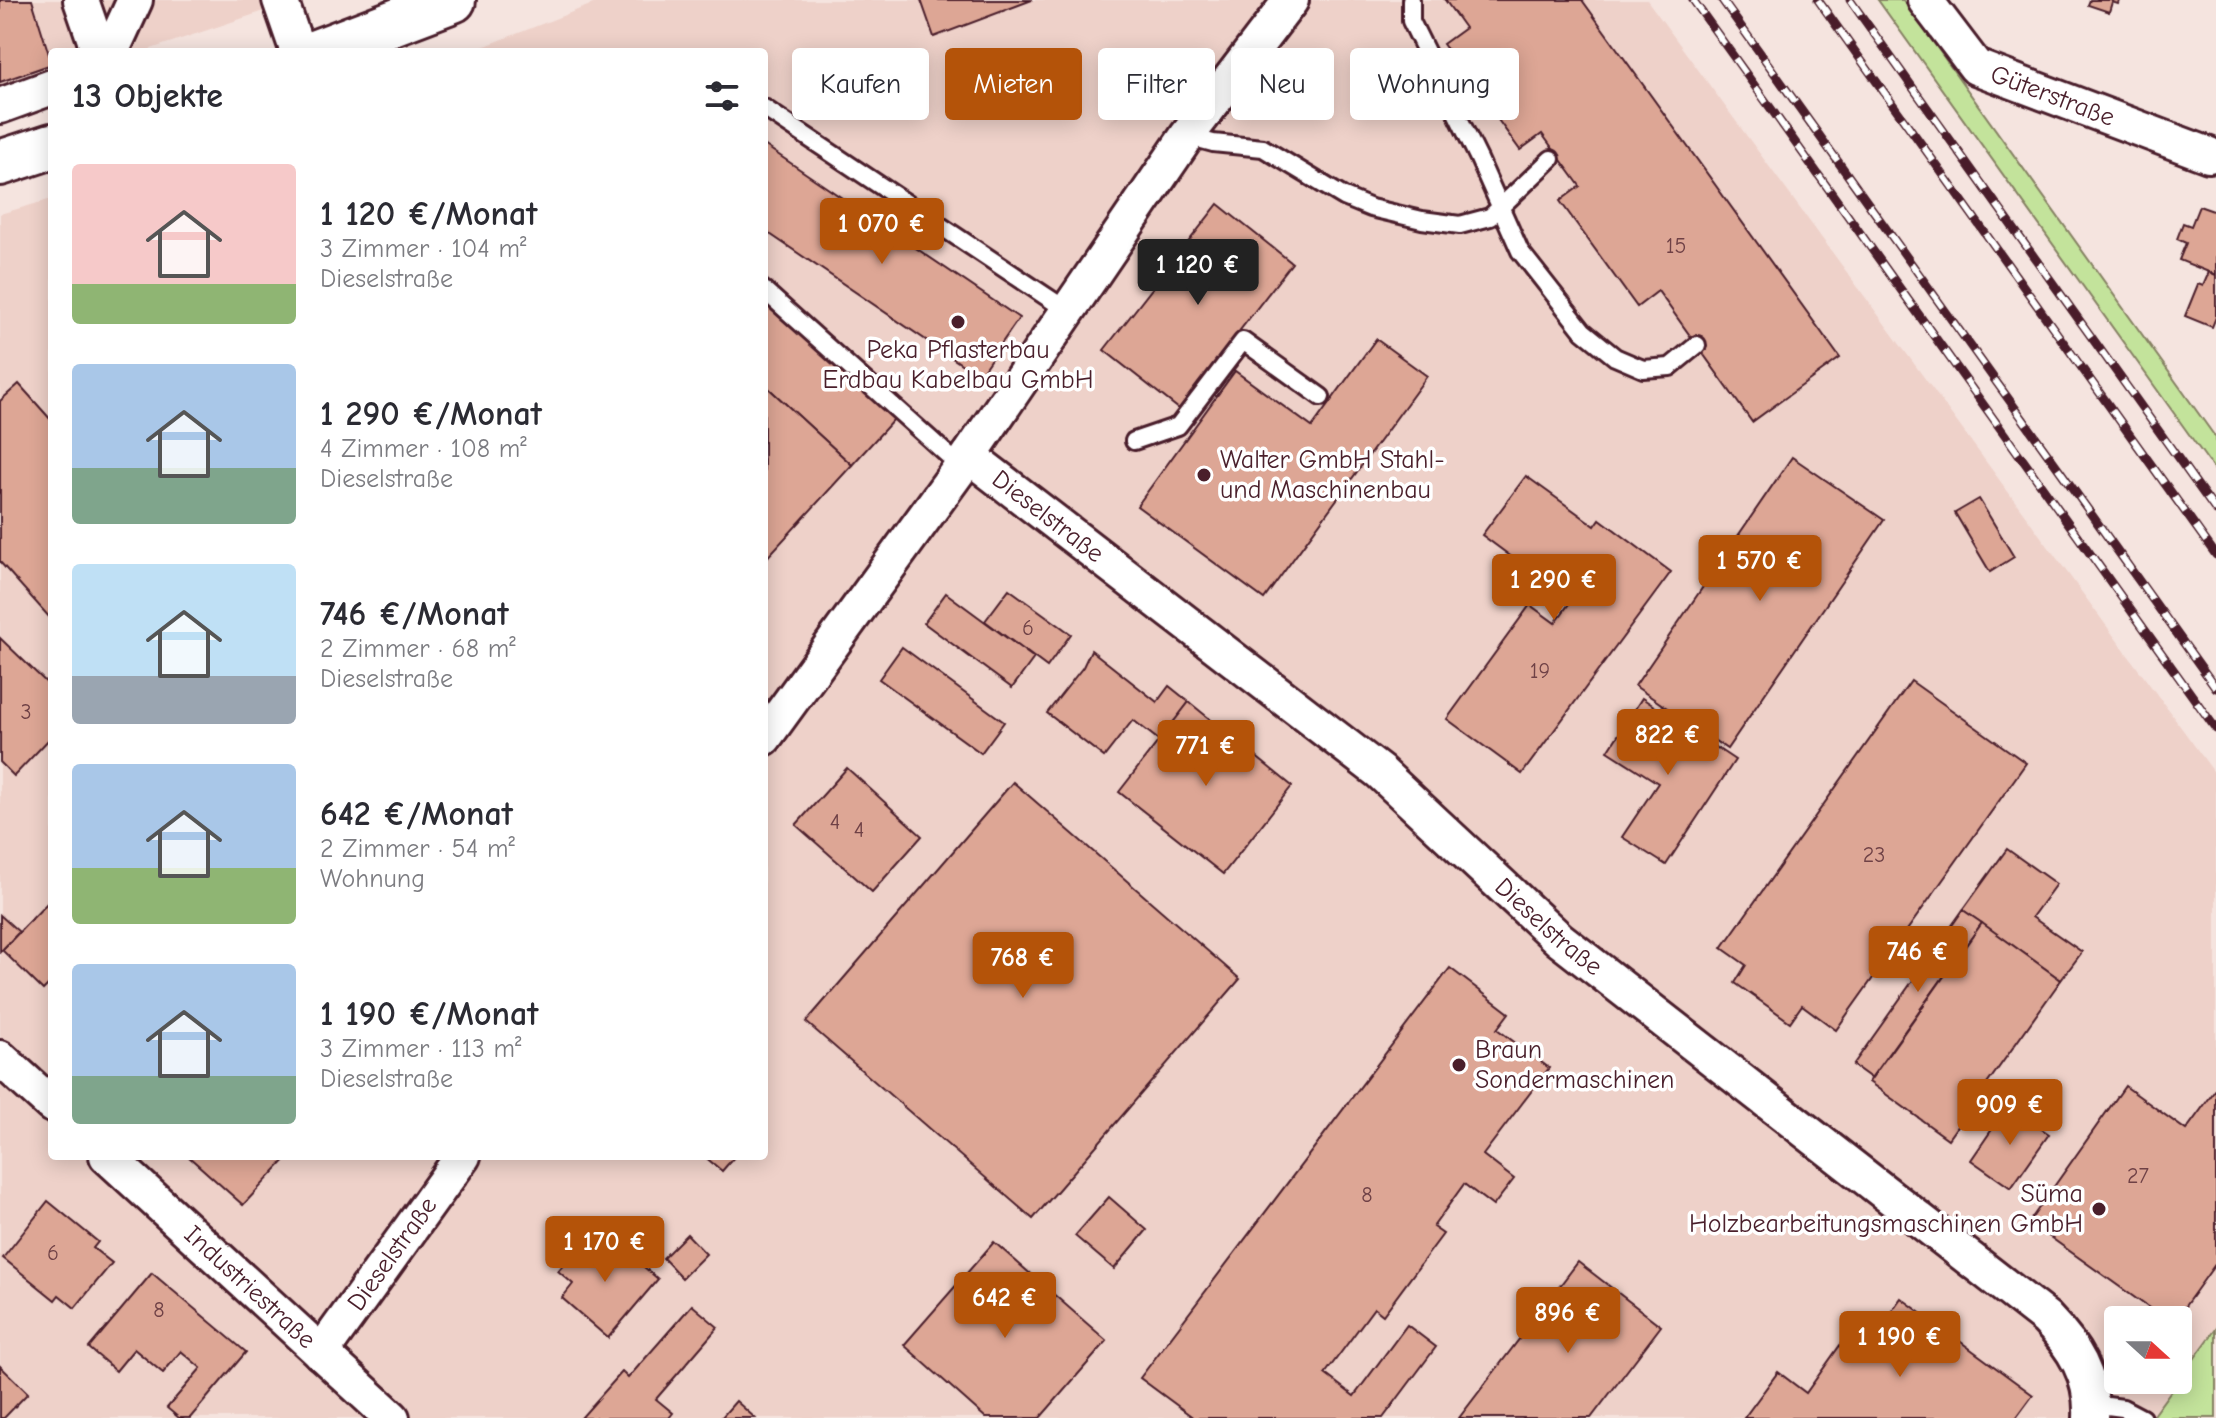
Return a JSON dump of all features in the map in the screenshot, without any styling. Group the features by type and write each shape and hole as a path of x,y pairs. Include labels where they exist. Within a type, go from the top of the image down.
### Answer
{"main road":[{"path":"327,48 453,0"},
{"path":"0,163 48,147"}],"street":[{"path":"81,0 98,48"},
{"path":"113,48 135,0"},
{"path":"280,0 297,48"},
{"name":"Dieselstraße","path":"768,732 965,461 1187,136 1291,0"},
{"name":"Güterstraße","path":"1925,0 1976,67 2214,150"},
{"path":"0,106 48,88"},
{"name":"Dieselstraße","path":"965,461 1380,772 1559,939 2046,1318 2076,1352 2087,1377 2091,1411"},
{"path":"0,1058 48,1101"},
{"name":"Industriestraße","path":"111,1160 392,1418"},
{"name":"Dieselstraße","path":"321,1353 460,1160"}],"lane":[{"path":"1411,0 1411,21 1520,251 1583,331 1615,357 1643,369 1670,367 1697,345"},
{"path":"768,111 1068,311"},
{"path":"1187,136 1213,143 1263,148 1309,178 1371,208 1460,225 1490,217 1551,159"},
{"path":"768,293 965,461"},
{"path":"1134,441 1178,426 1243,341 1321,397"},
{"path":"2091,1411 2123,1408 2142,1418"}],"shaded area":[{"path":"0,0 297,0 154,48 48,48 48,83 0,100"},
{"path":"603,0 1647,0 2216,775 2216,1329 2192,1362 2192,1306 2104,1306 2104,1394 2169,1394 2151,1418 0,1418 0,214 48,200 48,1160 768,1160 768,48 480,48"}],"green space":[{"path":"1878,0 1903,0 2216,438 2216,472"},
{"path":"2216,1329 2216,1418 2151,1418 2169,1394 2192,1394 2192,1362"}],"building":[{"path":"0,0 32,0 48,51 48,65 0,82"},
{"path":"921,0 1032,0 934,37"},
{"path":"1445,0 1582,0 1840,358 1752,422 1658,291 1637,307 1560,201 1580,186 1542,134 1520,150 1498,120 1519,120 1519,48 1446,48 1443,44 1465,28"},
{"path":"2090,0 2119,0 2118,4 2112,2 2109,12 2088,5"},
{"path":"768,148 1019,318 979,376 768,233"},
{"path":"1218,204 1292,263 1179,409 1104,350"},
{"path":"2199,206 2216,212 2216,275 2179,260 2186,243 2177,239 2183,223 2191,226"},
{"path":"2209,272 2216,275 2216,317 2212,327 2185,316 2198,284 2203,286"},
{"path":"768,281 905,407 852,465 768,388"},
{"path":"1376,339 1427,376 1264,599 1137,506 1235,371 1312,427"},
{"path":"19,384 48,417 48,616 0,562 0,401"},
{"path":"768,388 852,465 768,557"},
{"path":"1792,457 1884,520 1727,749 1635,686"},
{"path":"1526,476 1595,526 1600,519 1671,572 1522,774 1447,719 1530,605 1555,623 1571,601 1482,535"},
{"path":"1979,499 2014,557 1990,572 1955,513"},
{"path":"1009,589 1071,634 1047,667 985,621"},
{"path":"946,593 1034,658 1012,688 924,623"},
{"path":"0,638 48,684 48,740 14,776 0,762"},
{"path":"902,647 1004,722 981,753 879,679"},
{"path":"1091,650 1157,702 1169,686 1189,702 1160,741 1133,720 1104,757 1047,713 1083,667"},
{"path":"1911,681 2026,763 1836,1030 1802,1005 1790,1022 1735,983 1746,965 1722,948"},
{"path":"1642,698 1735,760 1666,865 1622,837 1658,783 1608,751"},
{"path":"1189,702 1292,786 1223,874 1119,792"},
{"path":"847,768 922,836 872,892 796,825"},
{"path":"1013,782 1240,979 1033,1219 806,1022"},
{"path":"2007,849 2056,884 2032,917 2082,952 2061,980 1963,910"},
{"path":"48,902 48,985 43,990 2,950"},
{"path":"1963,910 1982,923 1871,1078 1853,1065"},
{"path":"0,915 19,932 0,952"},
{"path":"1982,923 2061,980 1948,1139 1869,1082"},
{"path":"1450,968 1509,1013 1497,1029 1549,1068 1483,1155 1514,1179 1493,1206 1464,1184 1433,1227 1443,1234 1383,1315 1374,1308 1325,1374 1354,1396 1407,1325 1436,1347 1383,1418 1194,1418 1140,1378"},
{"path":"2125,1086 2186,1130 2216,1089 2216,1263 2185,1306 2146,1306 2029,1222"},
{"path":"2008,1106 2049,1134 2011,1188 1971,1160"},
{"path":"192,1160 285,1160 243,1205"},
{"path":"709,1160 732,1160 722,1171"},
{"path":"1109,1197 1147,1230 1114,1269 1075,1236"},
{"path":"48,1201 98,1242 93,1248 112,1263 75,1308 59,1295 55,1300 3,1258"},
{"path":"591,1233 616,1255 622,1248 658,1279 608,1338 562,1298 573,1284 558,1271"},
{"path":"687,1234 706,1254 682,1278 663,1258"},
{"path":"994,1242 1107,1341 1040,1418 986,1418 904,1345"},
{"path":"1578,1262 1661,1326 1591,1418 1459,1418"},
{"path":"152,1273 246,1352 190,1418 179,1418 167,1408 201,1368 181,1351 163,1373 134,1349 116,1371 89,1348"},
{"path":"1901,1298 2033,1395 2016,1418 1744,1418 1778,1372 1806,1393 1843,1341 1861,1354"},
{"path":"692,1305 718,1327 656,1399 673,1413 669,1418 581,1418 622,1372 628,1378"},
{"path":"0,1366 28,1393 4,1418 0,1418"},
{"path":"736,1401 755,1418 721,1418"}],"railway":[{"path":"1693,0 2216,729"},
{"path":"1722,0 2216,688"},
{"path":"1818,0 2216,555"},
{"path":"1850,0 2216,511"}],"place":[{"name":"Peka Pflasterbau Erdbau Kabelbau GmbH","path":"958,322"},
{"name":"Walter GmbH Stahl- und Maschinenbau","path":"1204,475"},
{"name":"Braun Sondermaschinen","path":"1459,1065"},
{"name":"Süma Holzbearbeitungsmaschinen GmbH","path":"2099,1209"}]}
